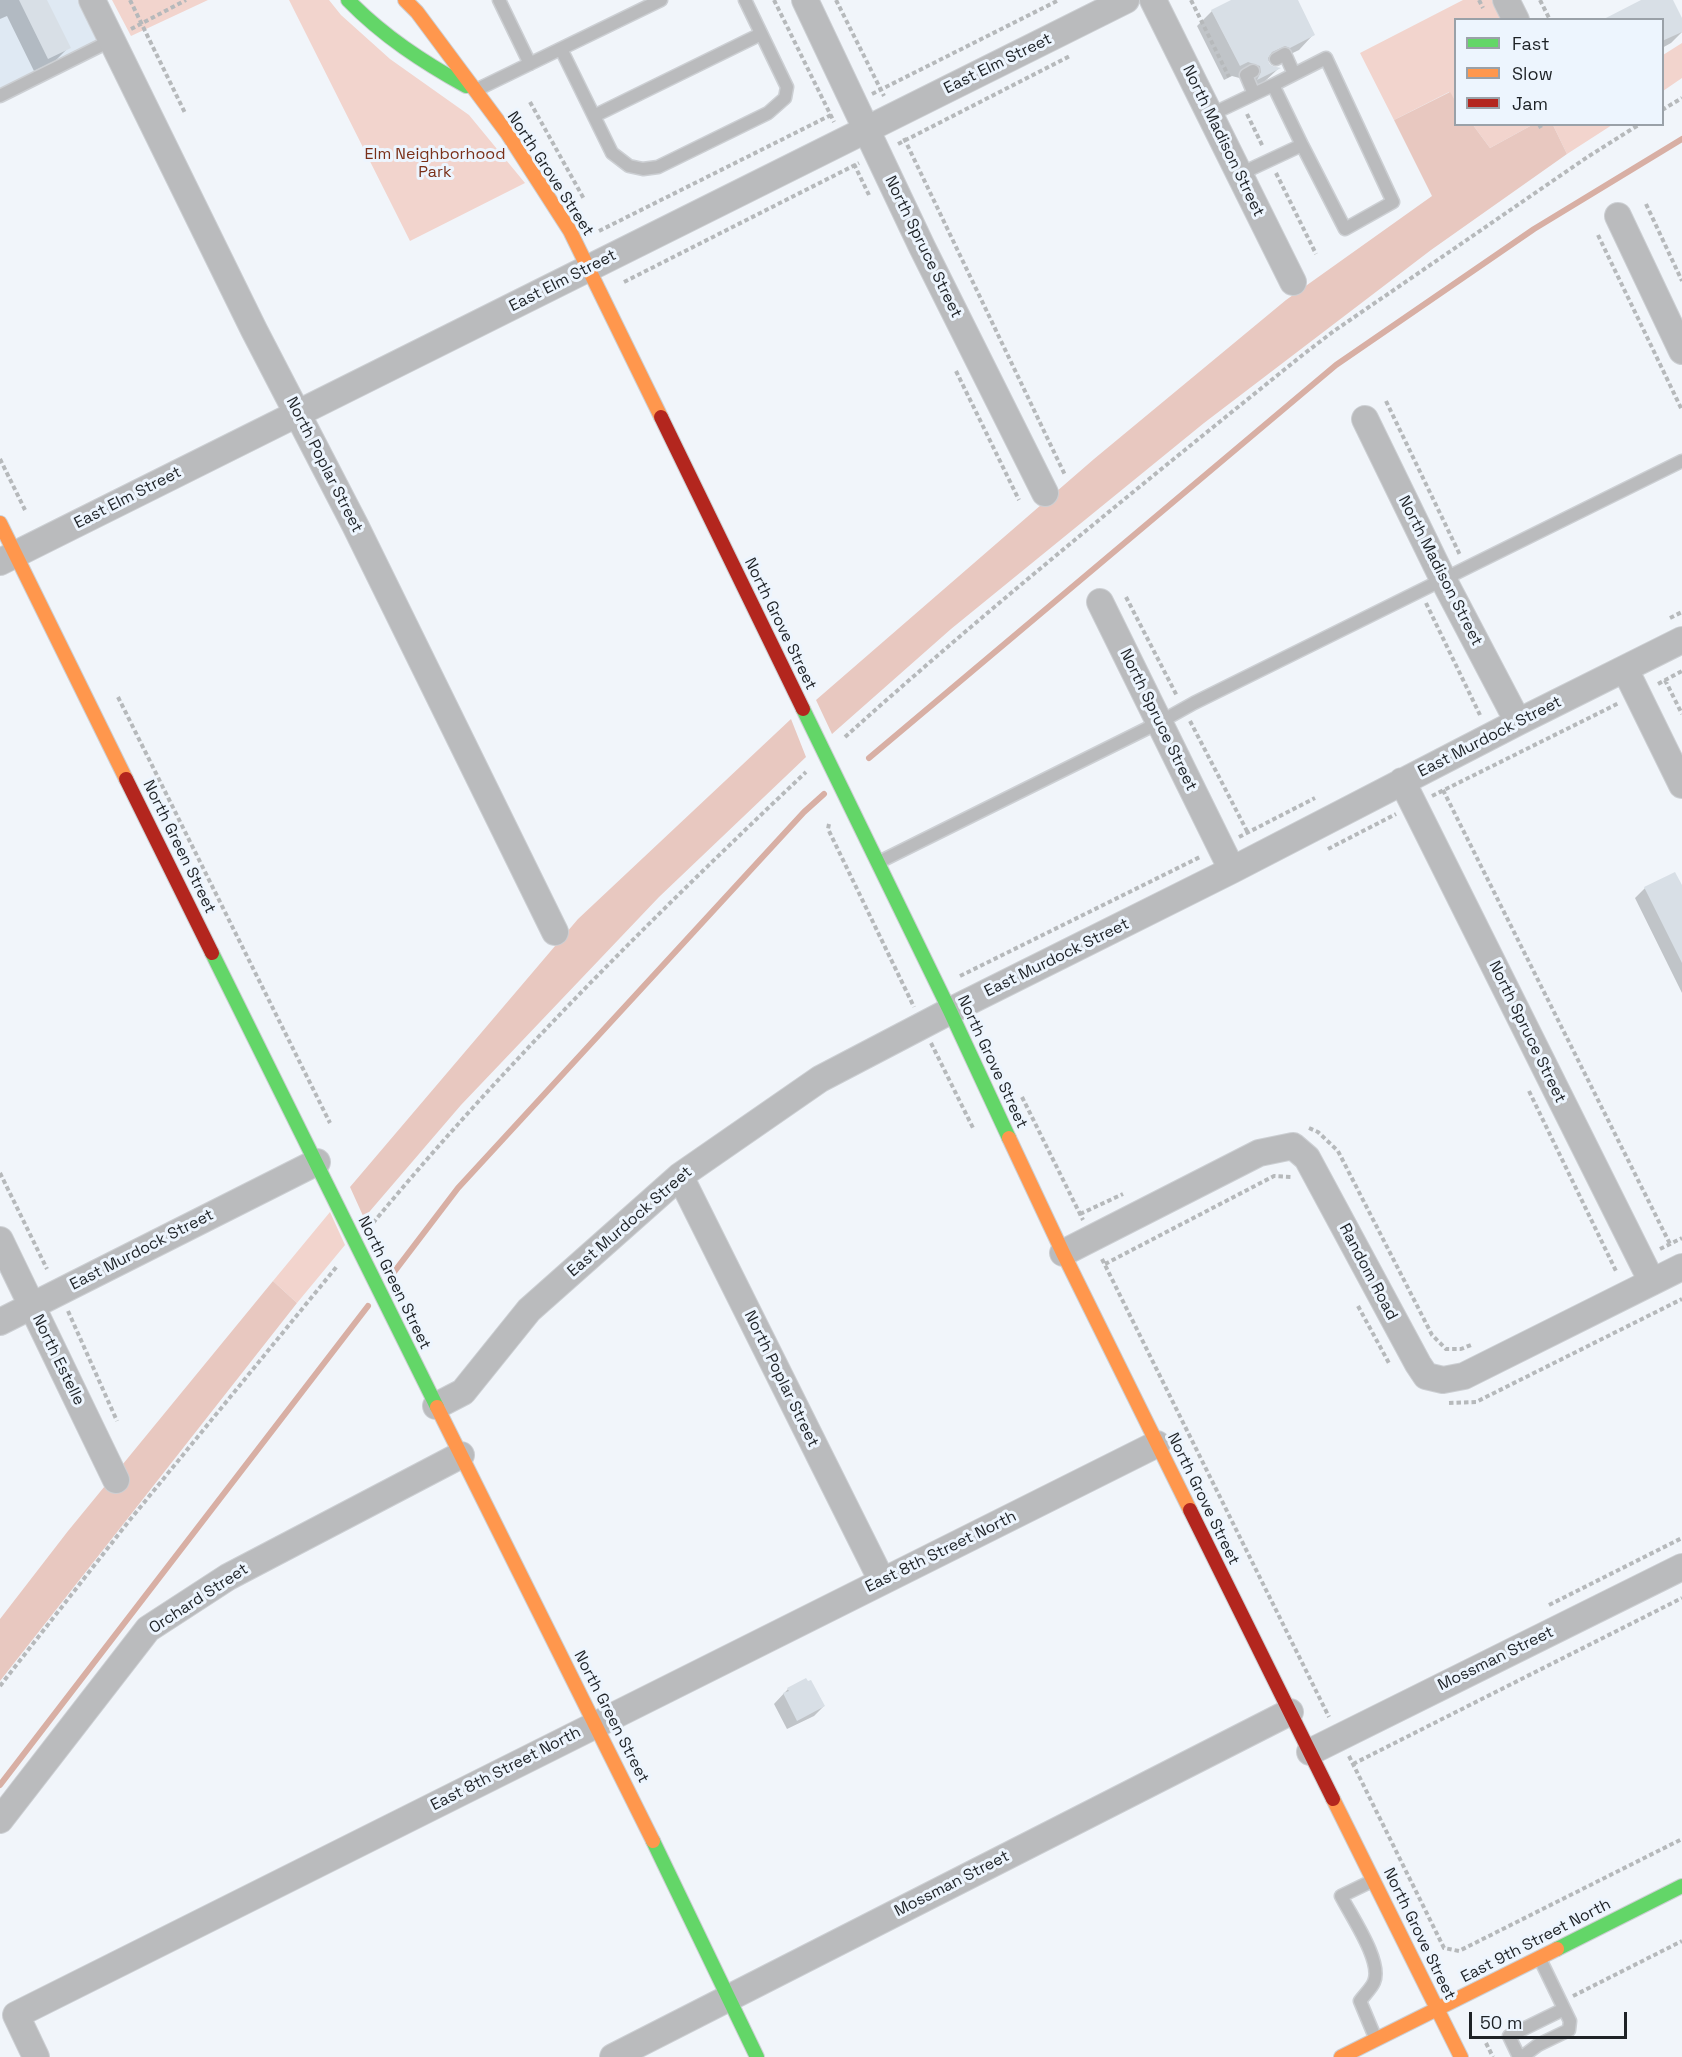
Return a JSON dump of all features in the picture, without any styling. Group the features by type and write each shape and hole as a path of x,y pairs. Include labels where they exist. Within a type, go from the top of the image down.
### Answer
{"street":[{"name":"North Poplar Street","path":"92,0 121,35 254,330 355,525 555,932"},
{"name":"North Grove Street","path":"348,0 385,36 422,62 475,91"},
{"name":"North Grove Street","path":"405,0 417,12 507,133 570,231 599,263 825,754 950,1011 1063,1252 1461,2057"},
{"name":"North Spruce Street","path":"805,0 922,247 1045,493"},
{"name":"East Elm Street","path":"8,558 1126,0"},
{"name":"North Madison Street","path":"1153,0 1293,282"},
{"path":"1506,0 1515,18"},
{"path":"1618,216 1682,351"},
{"name":"North Madison Street","path":"1365,419 1443,579 1518,722"},
{"name":"North Green Street","path":"0,523 8,558 357,1243 757,2057"},
{"name":"North Spruce Street","path":"1100,602 1232,870"},
{"name":"East Murdock Street","path":"436,1406 463,1392 530,1310 680,1176 820,1079 1682,640"},
{"path":"1625,669 1682,784"},
{"name":"North Spruce Street","path":"1402,781 1652,1282"},
{"name":"Random Road","path":"1063,1252 1259,1153 1293,1146 1307,1158 1418,1364 1426,1376 1443,1380 1464,1376 1682,1267"},
{"name":"East Murdock Street","path":"0,1322 316,1162"},
{"name":"North Poplar Street","path":"680,1176 882,1581"},
{"name":"North Estelle","path":"0,1240 116,1480"},
{"name":"East 8th Street North","path":"36,2057 16,2014 1157,1444"},
{"name":"Orchard Street","path":"0,1820 148,1629 228,1577 461,1455"},
{"name":"Mossman Street","path":"1310,1752 1682,1567"},
{"name":"Mossman Street","path":"614,2057 1290,1712"},
{"name":"East 9th Street North","path":"1341,2057 1682,1886"}],"lane":[{"path":"499,0 530,64"},
{"path":"475,91 661,0"},
{"path":"561,49 612,153 629,166 643,169 658,167 768,113 785,98 787,87 745,0"},
{"path":"594,116 761,34"},
{"path":"0,96 121,35"},
{"path":"1276,59 1285,54 1294,74"},
{"path":"1210,115 1326,58 1394,202 1345,229 1273,85"},
{"path":"1253,72 1246,75 1254,94"},
{"path":"1240,174 1302,145"},
{"path":"878,862 1682,461"},
{"path":"1373,1880 1341,1896 1374,1958 1377,1970 1374,1982 1360,2001 1376,2039"},
{"path":"1539,1958 1563,2006 1570,2021 1569,2030 1538,2045 1520,2057 1509,2036 1563,2006"}],"path":[{"path":"130,0 186,113"},
{"path":"121,35 186,0"},
{"path":"836,0 894,116 1065,475"},
{"path":"598,232 1059,0"},
{"path":"1191,0 1316,254"},
{"path":"1540,0 1549,18"},
{"path":"595,223 598,232 599,263 621,284 1075,54"},
{"path":"1664,109 1682,98"},
{"path":"530,102 588,206"},
{"path":"0,1686 225,1401 357,1243 493,1086 604,968 713,859 825,754 939,653 1066,546 1320,342 1532,195 1637,126"},
{"path":"1646,204 1682,281"},
{"path":"1598,235 1682,410"},
{"path":"1386,401 1466,567"},
{"path":"0,459 41,541"},
{"path":"1665,680 1682,714"},
{"path":"114,690 330,1124"},
{"path":"839,727 847,742"},
{"path":"1443,790 1670,1244"},
{"path":"910,1000 1198,858"},
{"path":"957,965 974,999"},
{"path":"1020,1092 1444,1948 1459,1951 1682,1839"},
{"path":"1301,1125 1318,1132 1338,1151 1432,1335 1446,1349 1461,1349 1471,1344"},
{"path":"0,1173 47,1269"},
{"path":"1080,1214 1123,1194"},
{"path":"1606,1277 1682,1238"},
{"path":"72,1319 117,1421"},
{"path":"1353,1764 1682,1598"},
{"path":"1563,2006 1682,1941"},
{"path":"1484,2040 1493,2057"}],"shaded area":[{"path":"0,0 82,0 106,49 0,103"},
{"path":"1450,92 1454,98 1454,126 1474,126 1490,148 1530,126 1553,126 1567,154 1431,250 1204,423 951,629 832,734 816,700 1094,459 1286,300 1432,196 1394,120"},
{"path":"791,719 806,757 659,897 461,1105 364,1218 350,1187 578,919"},
{"path":"273,1281 297,1303 0,1681 0,1619 68,1531"}],"green space":[{"path":"112,0 208,0 131,36"},
{"name":"Elm Neighborhood Park","path":"289,0 329,0 341,15 390,59 469,115 525,183 410,241"},
{"path":"1463,0 1495,0 1504,18 1454,18 1454,99 1449,92 1394,120 1360,53"},
{"path":"1682,43 1682,78 1664,90 1664,54"},
{"path":"1474,126 1530,126 1490,148"},
{"path":"1553,126 1610,126 1567,154"},
{"path":"330,1212 345,1245 297,1303 273,1281"}],"building":[{"path":"19,0 47,0 71,48 48,59"},
{"path":"1231,0 1298,0 1315,35 1290,48 1285,46 1272,52 1268,58 1269,63 1281,68 1257,80 1261,72 1260,66 1248,62 1240,66 1211,10"},
{"path":"1641,0 1673,0 1682,18 1682,32 1664,40 1664,18 1606,18"},
{"path":"1675,872 1682,885 1682,963 1644,887"},
{"path":"806,1678 808,1681 811,1680 825,1706 797,1721 783,1693 789,1691 787,1688"}],"waterway":[{"path":"869,758 1336,365 1534,229 1682,139"},
{"path":"391,1276 458,1188 804,812 824,794"},
{"path":"0,1785 368,1306"}],"traffic: fast":[{"path":"348,0 404,48 466,86"},
{"path":"803,709 1009,1138"},
{"path":"212,953 437,1407"},
{"path":"653,1841 757,2057"},
{"path":"1557,1949 1682,1886"}],"traffic: slow":[{"path":"405,0 417,12 507,133 570,231 661,417"},
{"path":"0,523 126,779"},
{"path":"1009,1138 1190,1510"},
{"path":"437,1407 653,1841"},
{"path":"1333,1799 1461,2057"},
{"path":"1341,2057 1557,1949"}],"traffic: jam":[{"path":"661,417 803,709"},
{"path":"126,779 212,953"},
{"path":"1190,1510 1333,1799"}]}
